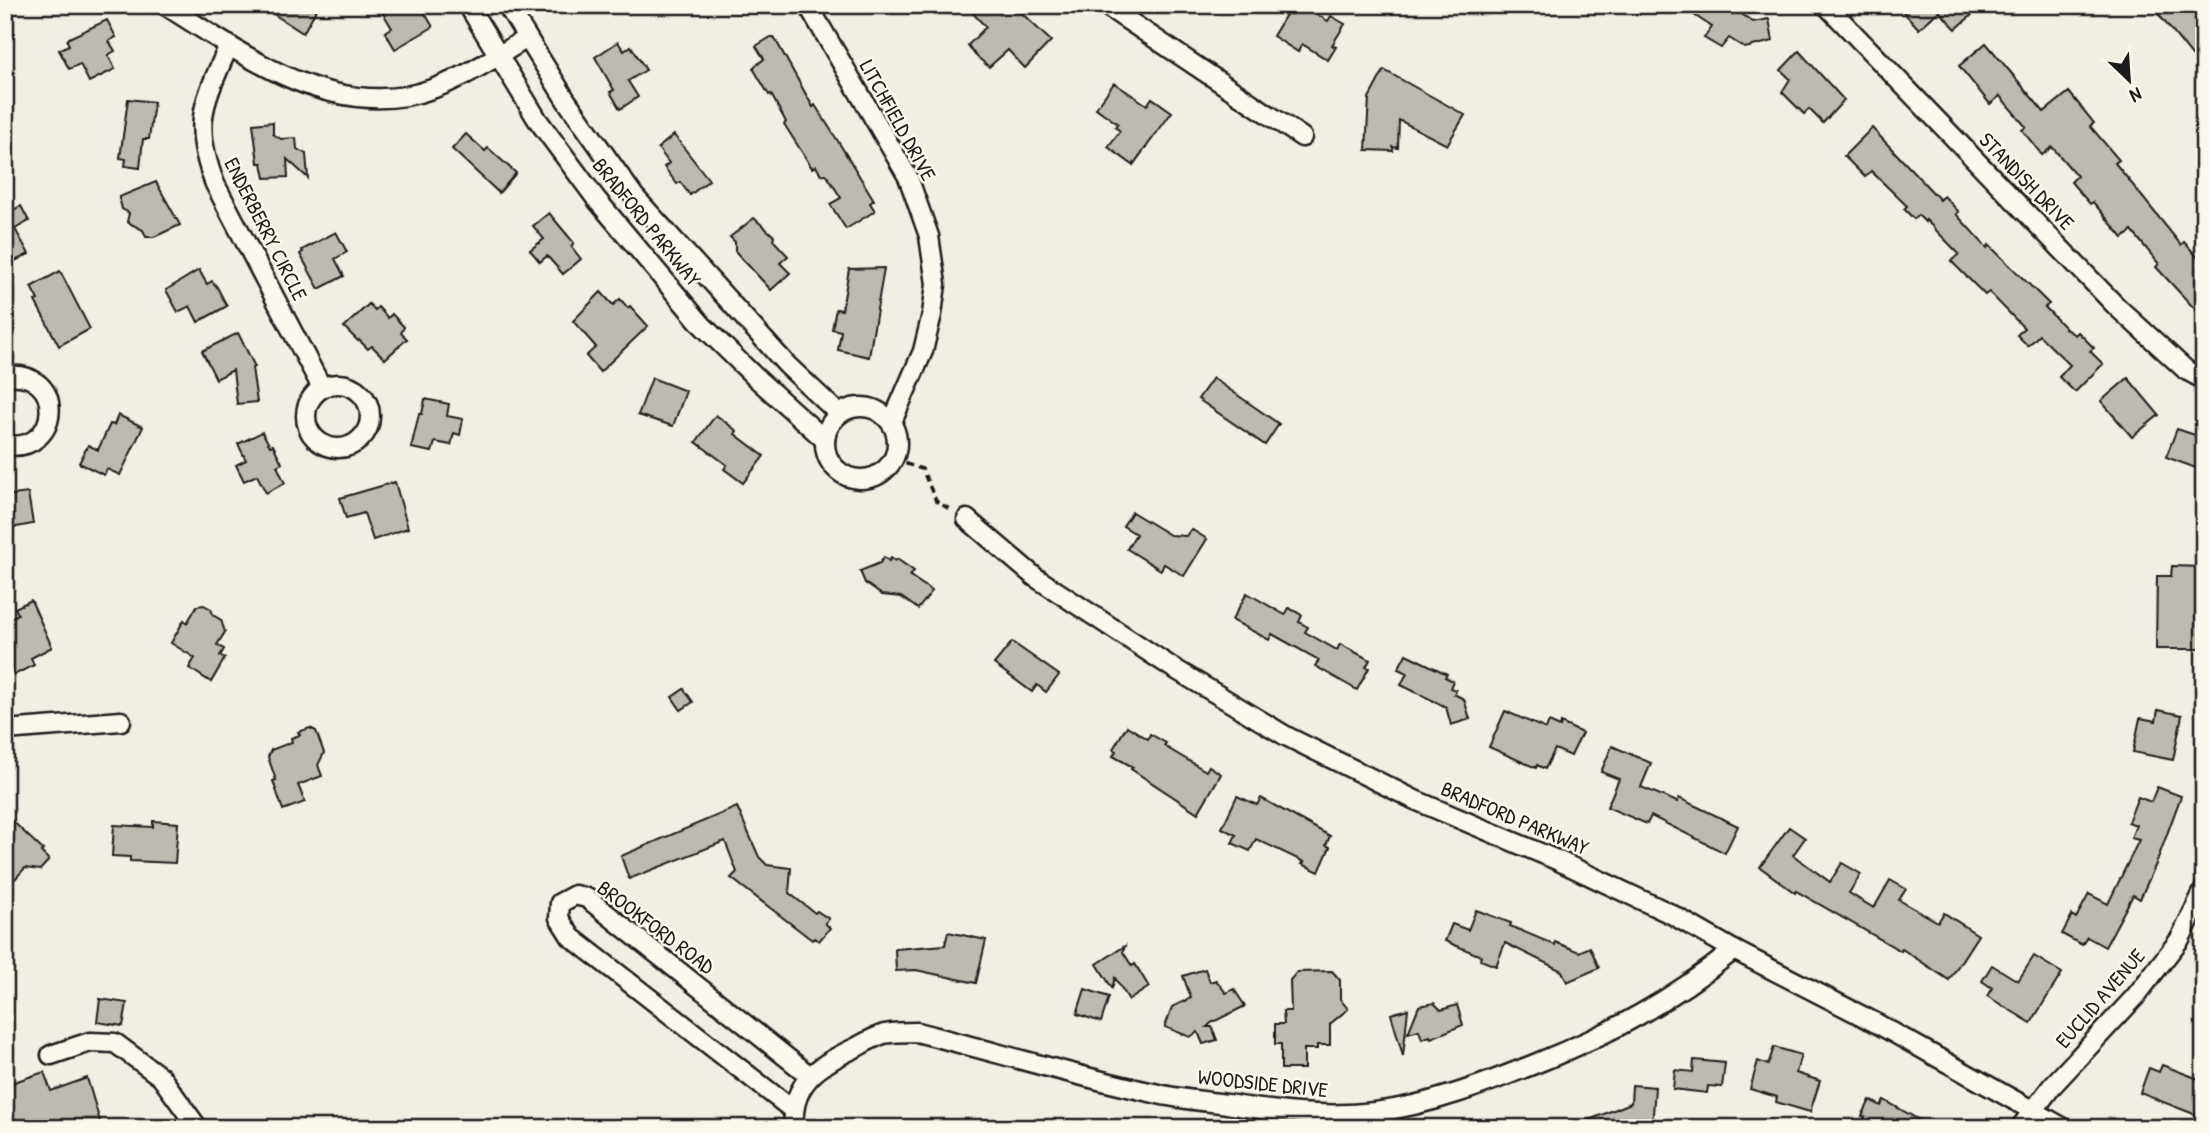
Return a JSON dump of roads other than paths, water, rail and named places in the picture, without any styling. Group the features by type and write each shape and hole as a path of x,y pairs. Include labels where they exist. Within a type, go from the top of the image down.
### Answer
{"street":[{"path":"165,5 296,82 321,91 368,97 406,96 447,83 473,71 527,38"},
{"name":"BRADFORD PARKWAY","path":"468,5 537,119 597,200 702,325 825,440 825,450 834,468 851,478 871,478 888,468 894,460 898,440 892,422"},
{"name":"BRADFORD PARKWAY","path":"507,5 566,100 634,196 787,365 839,414"},
{"name":"LITCHFIELD DRIVE","path":"808,5 908,177 929,236 936,284 932,314 923,351 892,422"},
{"path":"1105,5 1302,137"},
{"name":"STANDISH DRIVE","path":"1826,5 2117,307 2186,370 2204,380"},
{"name":"ENDERBERRY CIRCLE","path":"229,45 208,94 201,122 204,156 215,184 322,388"},
{"path":"5,376 27,377 37,383 44,391 51,412 43,433 35,440 25,445 5,445"},
{"path":"825,440 827,430 839,414 850,408 873,408 884,413 892,422"},
{"name":"BRADFORD PARKWAY","path":"967,519 1035,577 1170,666 1286,736 1415,800 1559,861 1671,914 1734,950 1876,1023 2064,1128"},
{"path":"5,730 121,721"},
{"name":"EUCLID AVENUE","path":"2020,1128 2052,1086 2135,998 2180,939 2204,890"},
{"name":"BROOKFORD ROAD","path":"575,895 587,898 810,1076 800,1088 793,1119 570,937 559,918 560,903 575,895"},
{"name":"WOODSIDE DRIVE","path":"810,1076 835,1057 883,1035 917,1031 1155,1094 1277,1112 1373,1112 1410,1106 1483,1085 1596,1039 1659,1006 1698,980 1734,950"},
{"path":"51,1055 90,1042 115,1044 161,1077 198,1128"}]}
